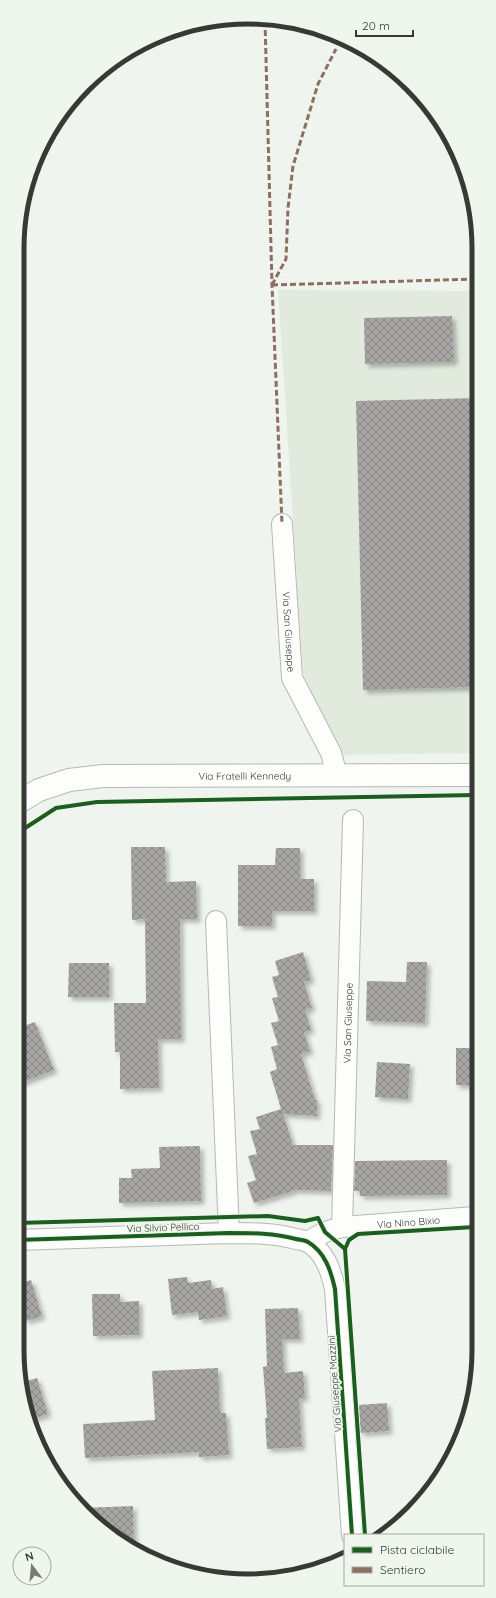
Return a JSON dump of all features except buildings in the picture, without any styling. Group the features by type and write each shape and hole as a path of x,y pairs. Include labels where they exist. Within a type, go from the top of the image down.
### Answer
{"street":[{"name":"Via San Giuseppe","path":"282,524 292,678 331,753 337,776"},
{"name":"Via Fratelli Kennedy","path":"24,799 39,790 69,780 103,776 472,776"},
{"name":"Via San Giuseppe","path":"342,1227 353,820"},
{"path":"216,921 229,1233"},
{"name":"Via Nino Bixio","path":"314,1248 325,1232 342,1227 472,1217"},
{"name":"Via Silvio Pellico","path":"24,1240 229,1233 282,1235 314,1248"},
{"name":"Via Giuseppe Mazzini","path":"314,1248 331,1270 335,1289 352,1534"}],"shaded area":[{"path":"278,290 472,291 472,753 339,755 303,673"}],"marked path":[{"path":"265,24 272,285 282,524"},
{"path":"272,285 286,259 288,208 293,166 318,84 336,49"},
{"path":"272,285 472,279"}],"cycle path":[{"path":"24,829 56,808 97,802 472,795"},
{"path":"24,1223 268,1216 305,1221 318,1218 325,1232 345,1249 365,1534"},
{"path":"345,1249 349,1240 358,1234 472,1227"},
{"path":"24,1240 246,1233 271,1234 288,1237 308,1242 314,1246 326,1262 335,1289 352,1534"}]}
